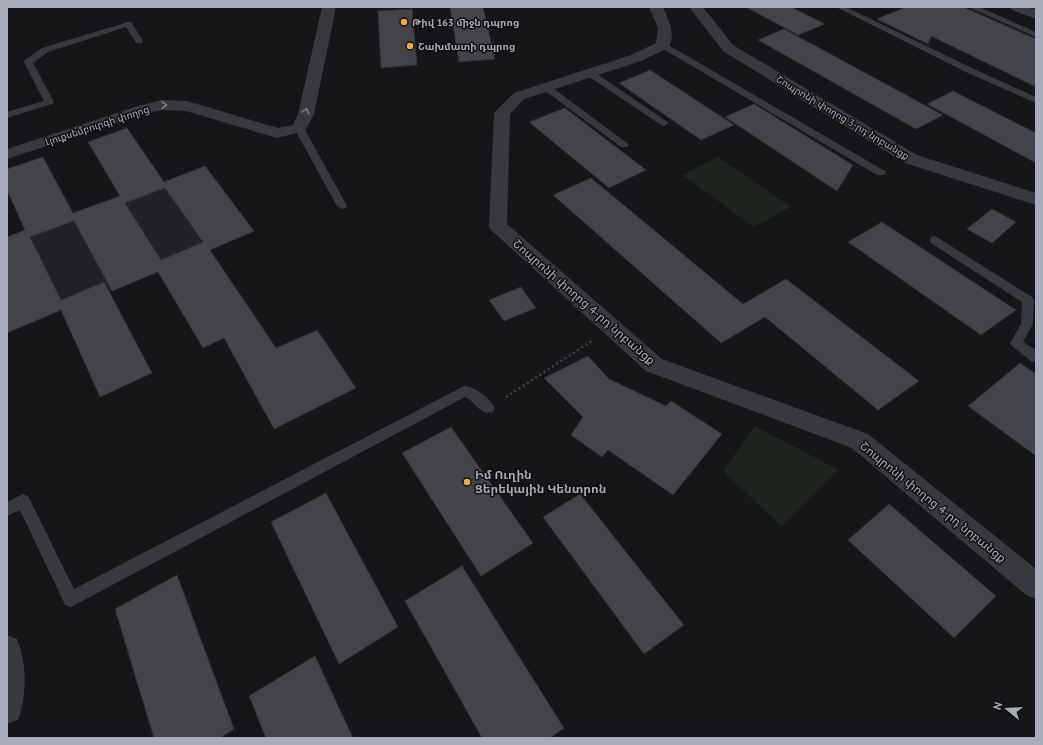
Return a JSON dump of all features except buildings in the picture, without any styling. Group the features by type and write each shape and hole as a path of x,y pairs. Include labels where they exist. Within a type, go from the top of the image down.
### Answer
{"street":[{"path":"299,128 306,114 329,7"},
{"path":"656,7 665,28 663,44"},
{"name":"Շոպրոնի փողոց 3-րդ նրբանցք","path":"696,7 728,48 911,159 1036,198"},
{"path":"1017,7 1036,15"},
{"name":"Շոպրոնի փողոց 4-րդ նրբանցք","path":"663,44 636,58 591,74 519,96 502,113 498,226 654,365 860,441 1036,586"},
{"name":"Լյուքսեմբուրգի փողոց","path":"7,154 144,109 162,105 187,106 277,133 299,128"},
{"path":"7,649 10,692 7,709"}],"lane":[{"path":"840,7 973,72 1036,100"},
{"path":"972,7 1036,35"},
{"path":"7,115 48,102 28,62 45,50 128,24 139,41"},
{"path":"663,44 881,173"},
{"path":"591,74 664,123"},
{"path":"547,88 624,144"},
{"path":"299,128 342,206"},
{"path":"935,240 1028,300 1027,324 1016,343 1036,357"},
{"path":"7,509 23,501 71,599 464,390 471,392 488,408"}],"path":[{"path":"488,408 612,328"}],"shaded area":[{"path":"127,128 164,182 205,166 254,231 210,250 259,322 203,348 158,272 110,292 152,373 100,397 61,311 7,333 7,237 25,230 7,190 7,169 43,157 73,213 120,195 88,142"},
{"path":"718,157 791,207 754,227 682,175"},
{"path":"755,426 839,470 782,527 723,471"}],"place":[{"name":"Թիվ 163 միջն դպրոց","path":"404,22"},
{"name":"Շախմատի դպրոց","path":"410,46"},
{"name":"Իմ Ուղին Ցերեկային Կենտրոն","path":"467,482"}]}
